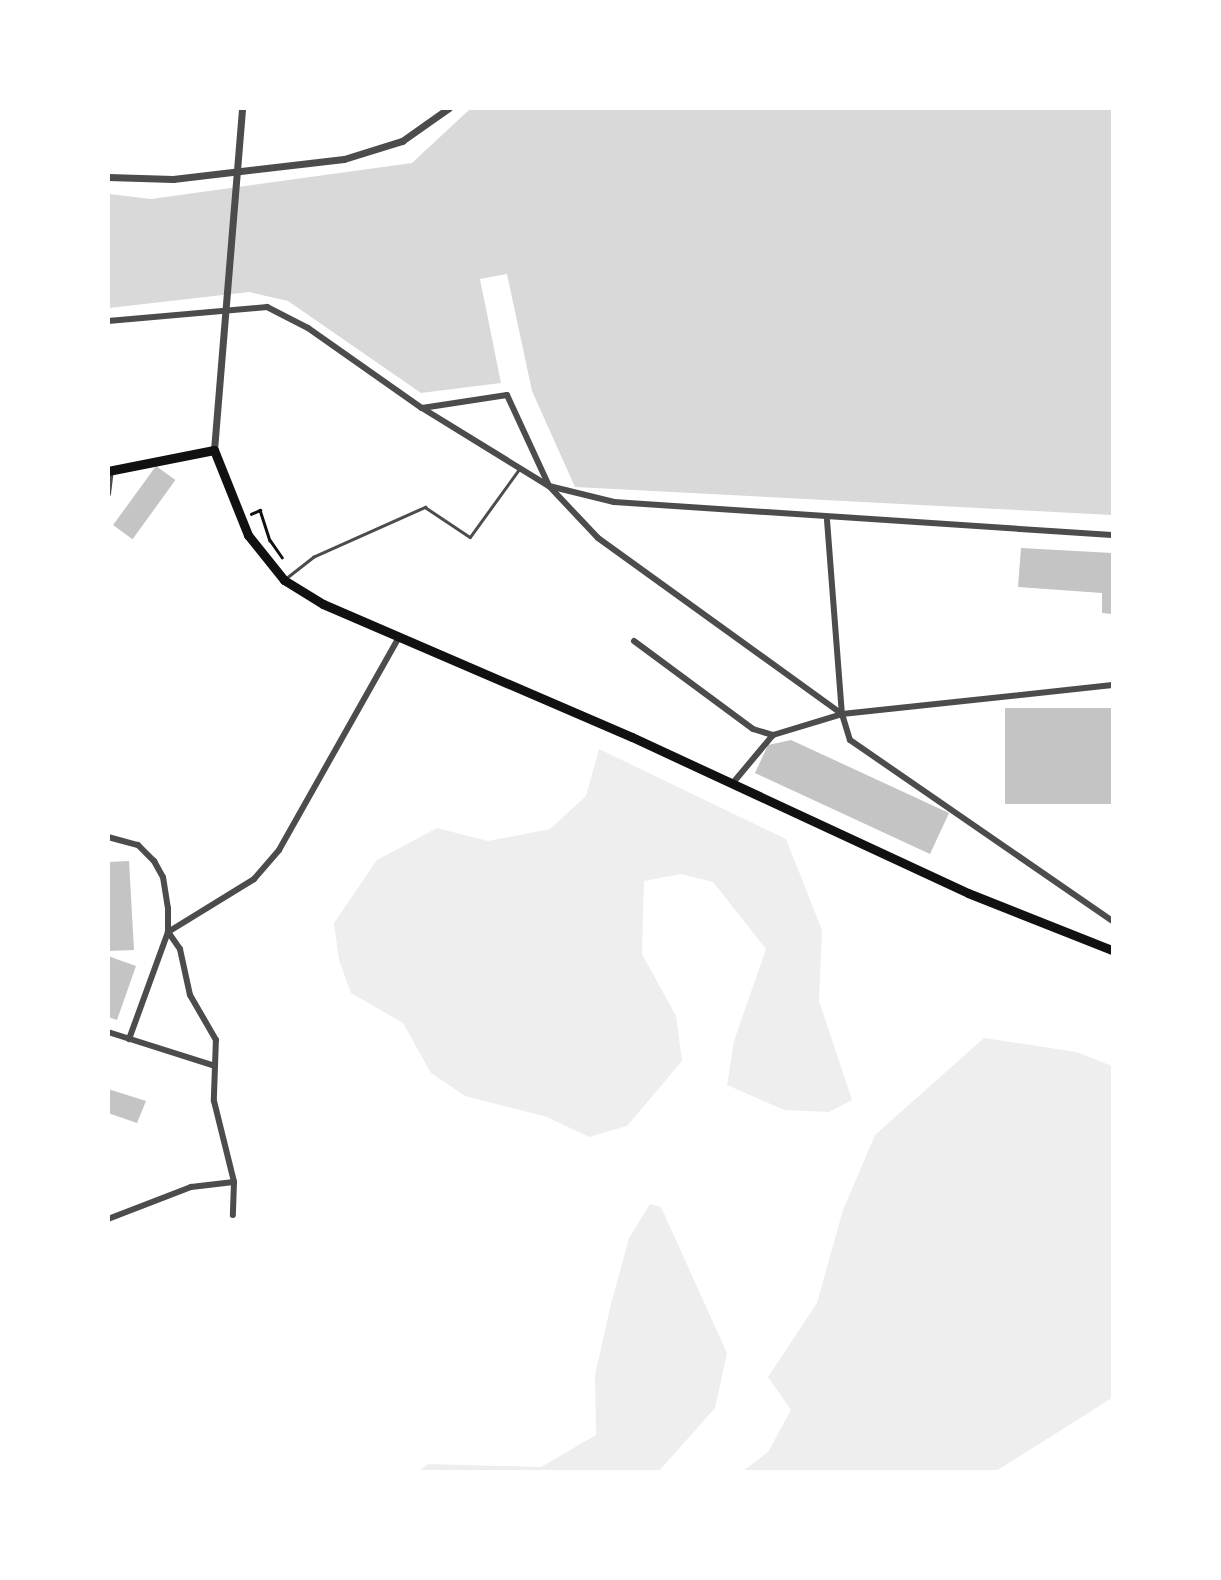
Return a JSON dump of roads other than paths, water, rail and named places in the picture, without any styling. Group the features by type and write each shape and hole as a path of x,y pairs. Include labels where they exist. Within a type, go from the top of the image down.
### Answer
{"main road":[{"path":"110,471 214,450 248,535 284,580 323,604 733,784 968,893 1112,950"}],"street":[{"path":"214,450 242,108"},
{"path":"108,177 173,179 344,159 402,141 449,108"},
{"path":"108,321 267,307 308,328 422,408 549,486 598,538 842,714"},
{"path":"422,408 507,395 549,486"},
{"path":"108,494 110,471"},
{"path":"549,486 614,502 827,520 1112,535"},
{"path":"827,520 842,714 850,740 949,813 1112,921"},
{"path":"168,932 254,879 279,850 399,637"},
{"path":"634,641 753,729 773,735 842,714 1112,685"},
{"path":"733,784 773,735"},
{"path":"108,836 138,845 154,861 163,877 168,932 129,1039"},
{"path":"168,932 180,949 190,995 216,1040 214,1101 234,1182 233,1215"},
{"path":"108,1032 215,1066"},
{"path":"108,1219 191,1187 234,1182"}],"lane":[{"path":"284,580 313,557 425,507 470,537 520,468"}]}
